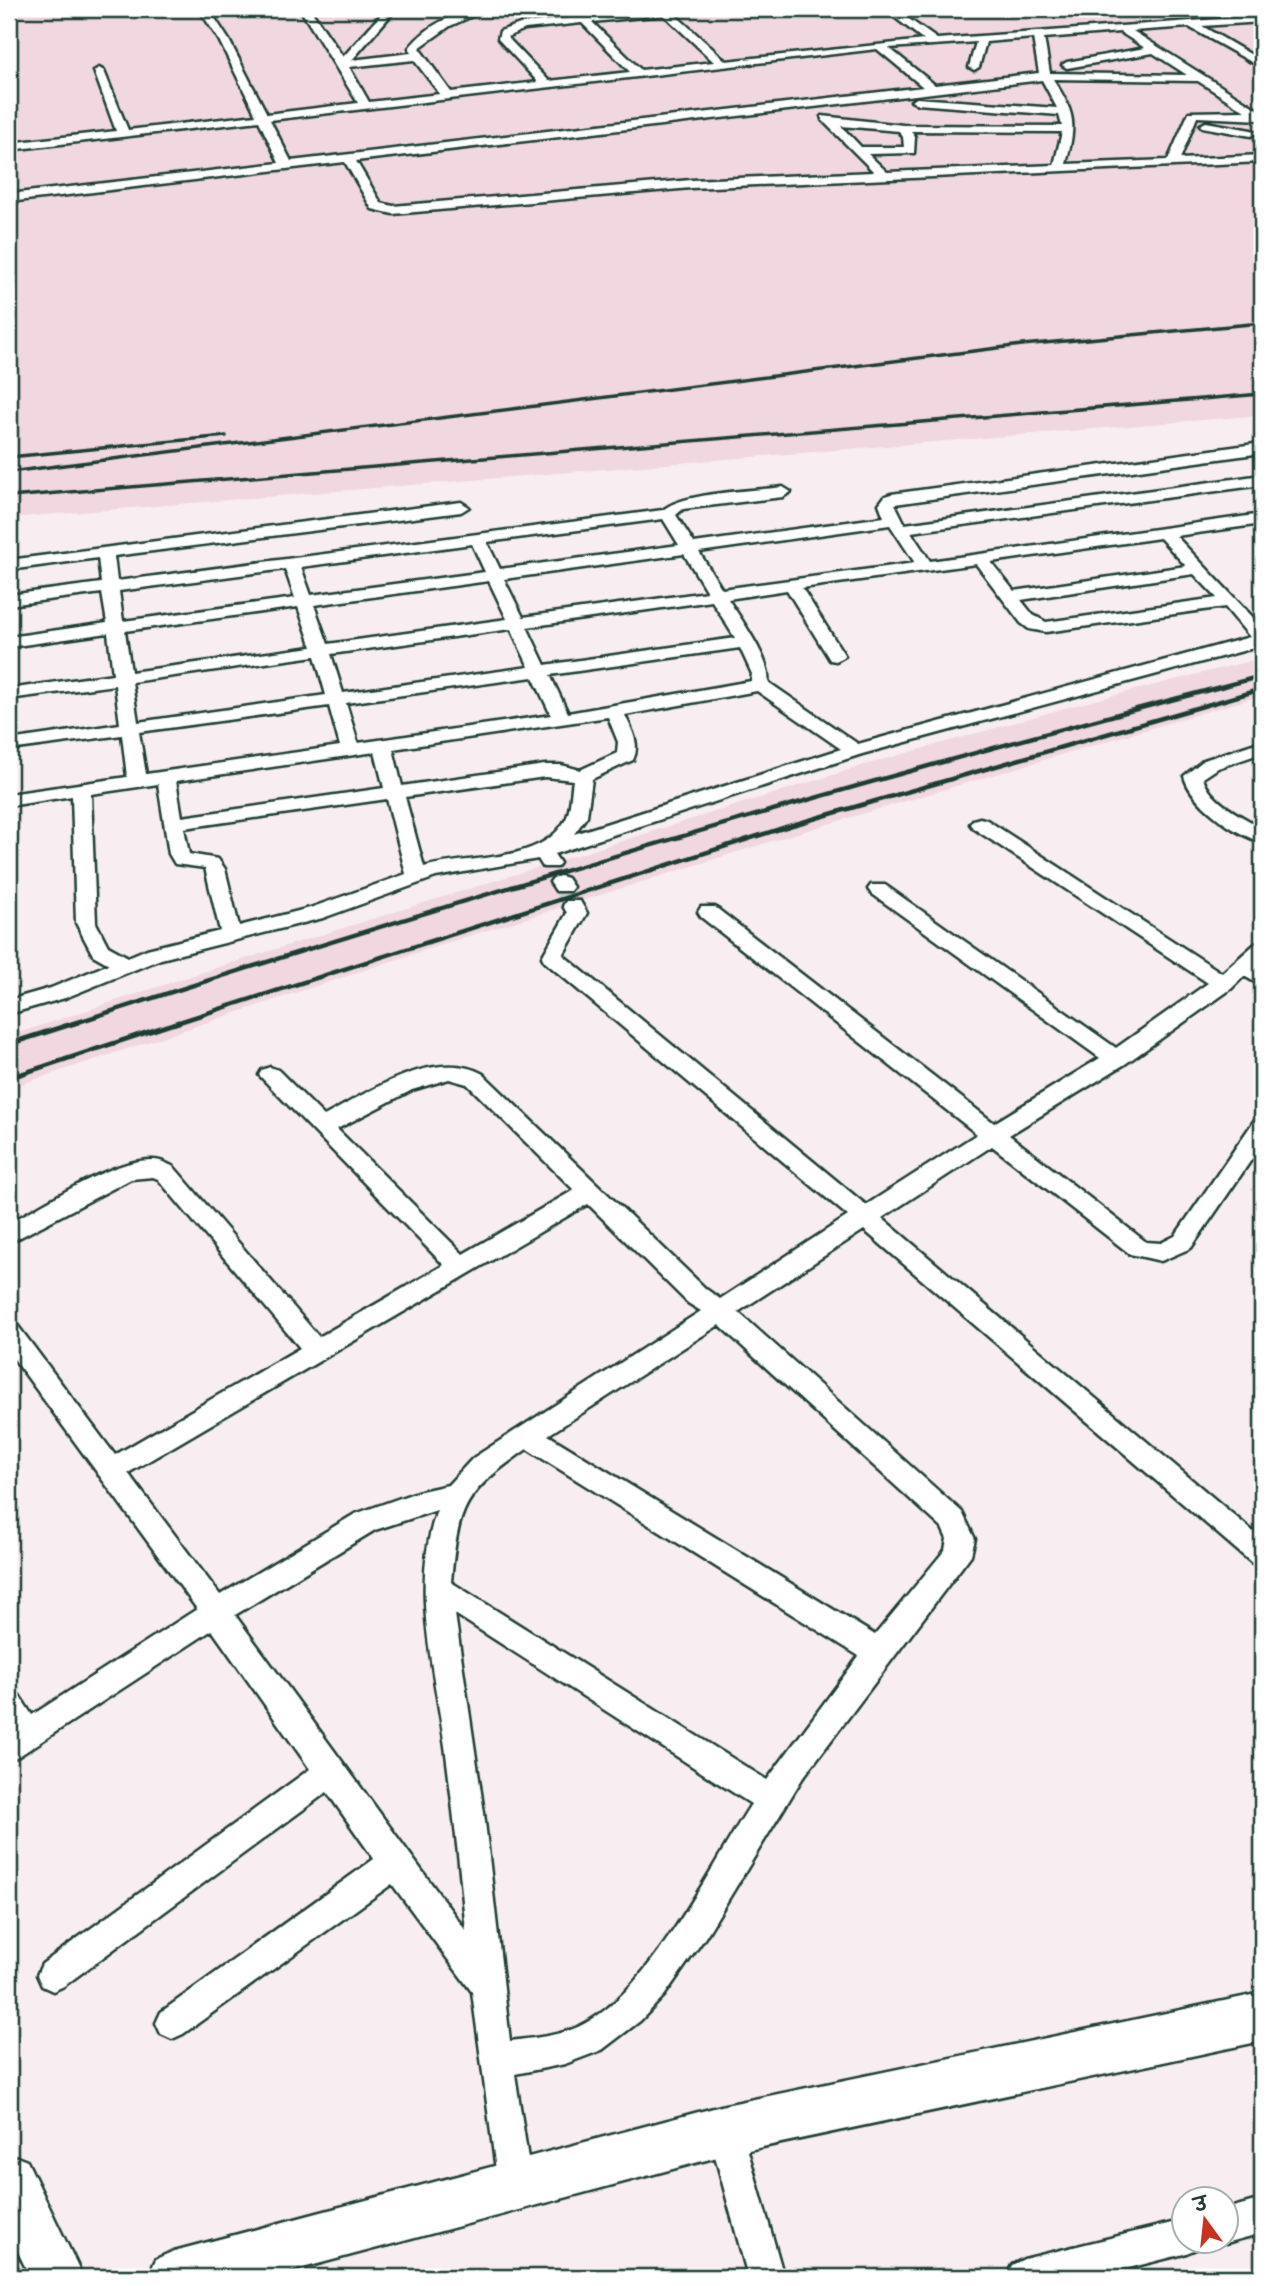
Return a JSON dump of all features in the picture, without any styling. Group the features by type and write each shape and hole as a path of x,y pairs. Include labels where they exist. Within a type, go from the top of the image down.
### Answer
{"street":[{"path":"204,9 224,40 286,164"},
{"path":"305,9 342,64 365,105"},
{"path":"342,64 391,9"},
{"path":"447,96 414,48 420,40 476,9 483,9"},
{"path":"889,9 933,41"},
{"path":"546,84 502,37 504,33 523,26 664,10 723,64"},
{"path":"9,147 879,46 1262,19"},
{"path":"584,20 638,74"},
{"path":"1191,24 1262,65"},
{"path":"1122,29 1261,116"},
{"path":"1038,34 1044,72 1060,99 1069,129 1059,167"},
{"path":"974,67 982,38"},
{"path":"879,46 933,89"},
{"path":"9,198 933,89 1044,72 1156,50"},
{"path":"342,64 417,56"},
{"path":"99,71 123,133"},
{"path":"1044,72 1202,78"},
{"path":"879,95 1064,112"},
{"path":"917,100 1003,97"},
{"path":"811,103 883,175"},
{"path":"1172,163 1193,114 1261,116"},
{"path":"830,122 903,128 1069,129"},
{"path":"1189,122 1251,132"},
{"path":"859,150 910,151 909,137 903,128"},
{"path":"348,157 376,206 393,209 678,184 1262,159"},
{"path":"926,567 887,509 887,504 899,496 1262,448"},
{"path":"9,642 689,550 1262,480"},
{"path":"9,600 668,514 677,506 688,503 783,492"},
{"path":"9,565 461,507"},
{"path":"668,514 746,642 761,674 759,684"},
{"path":"9,694 520,625 1262,519"},
{"path":"9,1007 58,993 124,964 155,954 316,913 433,871 520,858 547,857 855,750 1255,642 1259,638 1258,632 1164,533"},
{"path":"478,540 562,719"},
{"path":"105,552 138,780"},
{"path":"981,559 1027,619 1046,627 1228,602"},
{"path":"292,564 322,652 350,748"},
{"path":"1010,597 1198,569"},
{"path":"792,585 836,656"},
{"path":"9,746 746,642"},
{"path":"759,684 855,750"},
{"path":"9,800 614,711 745,689 759,684"},
{"path":"547,857 577,816 583,777 590,771 626,756 627,742 614,711"},
{"path":"382,744 416,876"},
{"path":"1262,747 1211,764 1193,776 1194,786 1204,799 1262,836"},
{"path":"174,824 545,771 561,771 583,777"},
{"path":"166,776 182,860 211,863 215,869 231,934"},
{"path":"81,789 86,923 100,950 124,964"},
{"path":"980,824 1224,984"},
{"path":"878,889 1117,1059"},
{"path":"565,892 577,913 552,957 866,1218 1262,1555"},
{"path":"708,912 1138,1248 1154,1254 1170,1252 1183,1242 1262,1126"},
{"path":"515,2185 496,2060 469,1813 437,1588 442,1534 456,1495 482,1466 527,1435 993,1135 1117,1059 1224,984 1253,973 1262,949"},
{"path":"322,1127 426,1076 447,1071 461,1072 475,1079 697,1296 721,1312 952,1520 961,1539 957,1555 878,1652 771,1800 668,1963 636,2005 601,2033 569,2047 496,2060"},
{"path":"270,1075 460,1266"},
{"path":"9,1234 127,1171 155,1168 166,1173 315,1349"},
{"path":"110,1471 315,1349 589,1192"},
{"path":"9,1333 216,1612 395,1863 488,1986"},
{"path":"527,1435 878,1652"},
{"path":"9,1704 18,1739 216,1612 365,1522 417,1503 456,1495"},
{"path":"437,1588 771,1800"},
{"path":"52,1975 329,1773"},
{"path":"172,2023 395,1863"},
{"path":"174,2277 725,2130 1262,2017"},
{"path":"725,2130 766,2277"},
{"path":"9,2179 57,2277"},
{"path":"1240,2222 1262,2216"},
{"path":"1024,2277 1109,2267 1170,2243"}],"shaded area":[{"path":"9,9 1262,9 1262,415 9,518"},
{"path":"1262,658 1262,695 791,835 440,945 9,1088 9,1036 200,973 868,764 1076,705"}],"tunnel":[{"path":"563,887 573,906"}],"railway":[{"path":"9,472 1022,345 1262,323"},
{"path":"9,497 1262,394"},
{"path":"9,457 226,436"},
{"path":"72,1024 665,841 963,756 1262,676"},
{"path":"173,1024 789,826 1262,689"},
{"path":"9,1044 78,1022"},
{"path":"9,1078 178,1022"}]}
